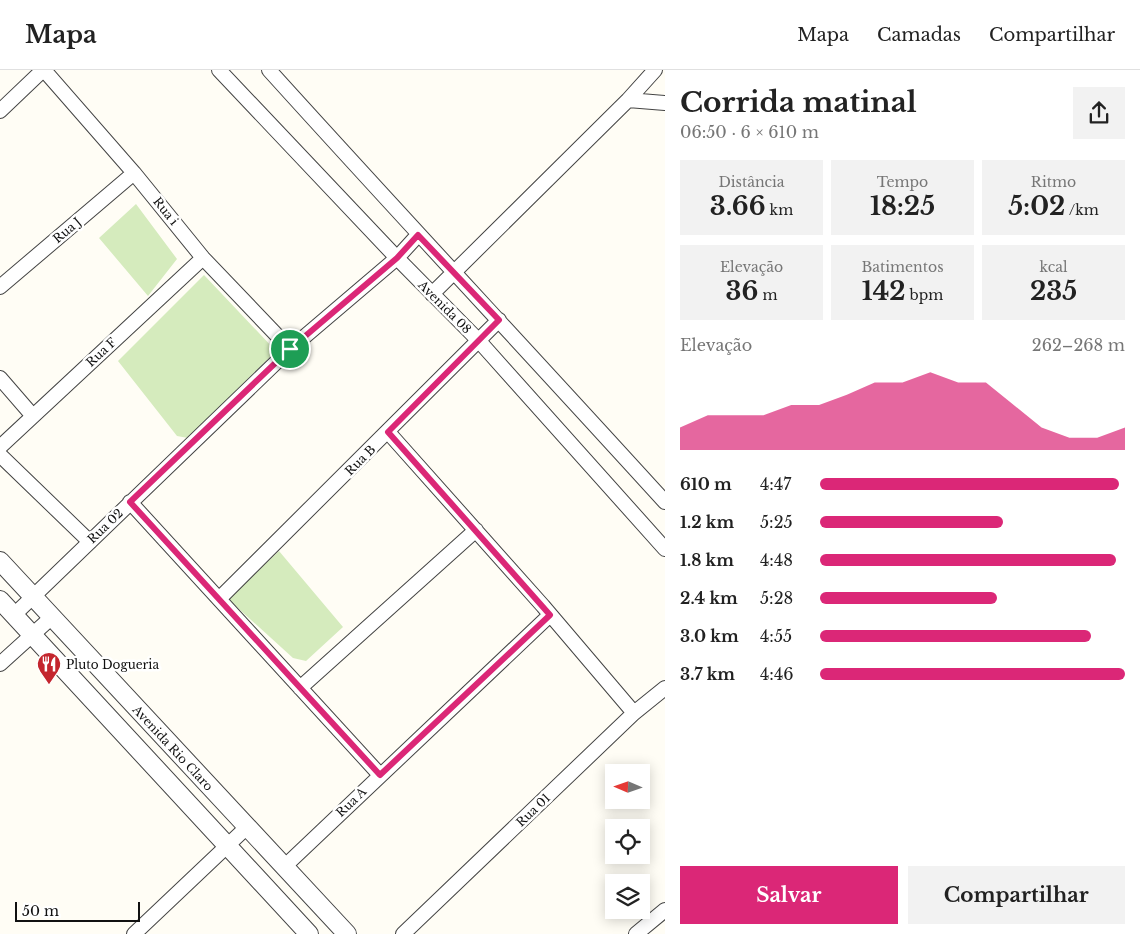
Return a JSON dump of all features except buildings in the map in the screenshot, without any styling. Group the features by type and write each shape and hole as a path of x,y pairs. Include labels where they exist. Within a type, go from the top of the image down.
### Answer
{"street":[{"path":"0,111 44,70"},
{"name":"Rua i","path":"44,70 134,173 203,258 290,349"},
{"name":"Avenida 08","path":"220,70 397,258 479,341 665,548"},
{"path":"270,70 418,235 499,320 665,502"},
{"path":"432,294 628,100 655,70"},
{"path":"628,100 665,103"},
{"name":"Rua J","path":"0,287 134,173"},
{"name":"Rua 02","path":"14,615 290,349 397,258 418,235"},
{"name":"Rua F","path":"0,447 32,415 203,258"},
{"name":"Rua B","path":"219,599 499,320"},
{"path":"0,378 32,415"},
{"path":"388,432 476,530 634,714"},
{"path":"0,455 90,542"},
{"path":"130,502 380,775"},
{"path":"300,688 476,530"},
{"name":"Avenida Rio Claro","path":"0,561 347,934"},
{"path":"0,600 309,934"},
{"name":"Rua A","path":"284,867 550,615"},
{"path":"0,664 52,617"},
{"name":"Rua 01","path":"403,934 634,714 665,688"},
{"path":"134,934 247,826"},
{"path":"636,934 665,910"}],"green space":[{"path":"136,204 177,259 148,296 99,238"},
{"path":"204,275 276,351 188,438 177,436 118,361"},
{"path":"279,551 343,627 306,661 293,658 228,599"}],"place":[{"name":"Pluto Dogueria","path":"49,685"}],"route":[{"path":"418,235 499,320 388,432 550,615 380,775 130,502 290,349 397,258 418,235"}]}
